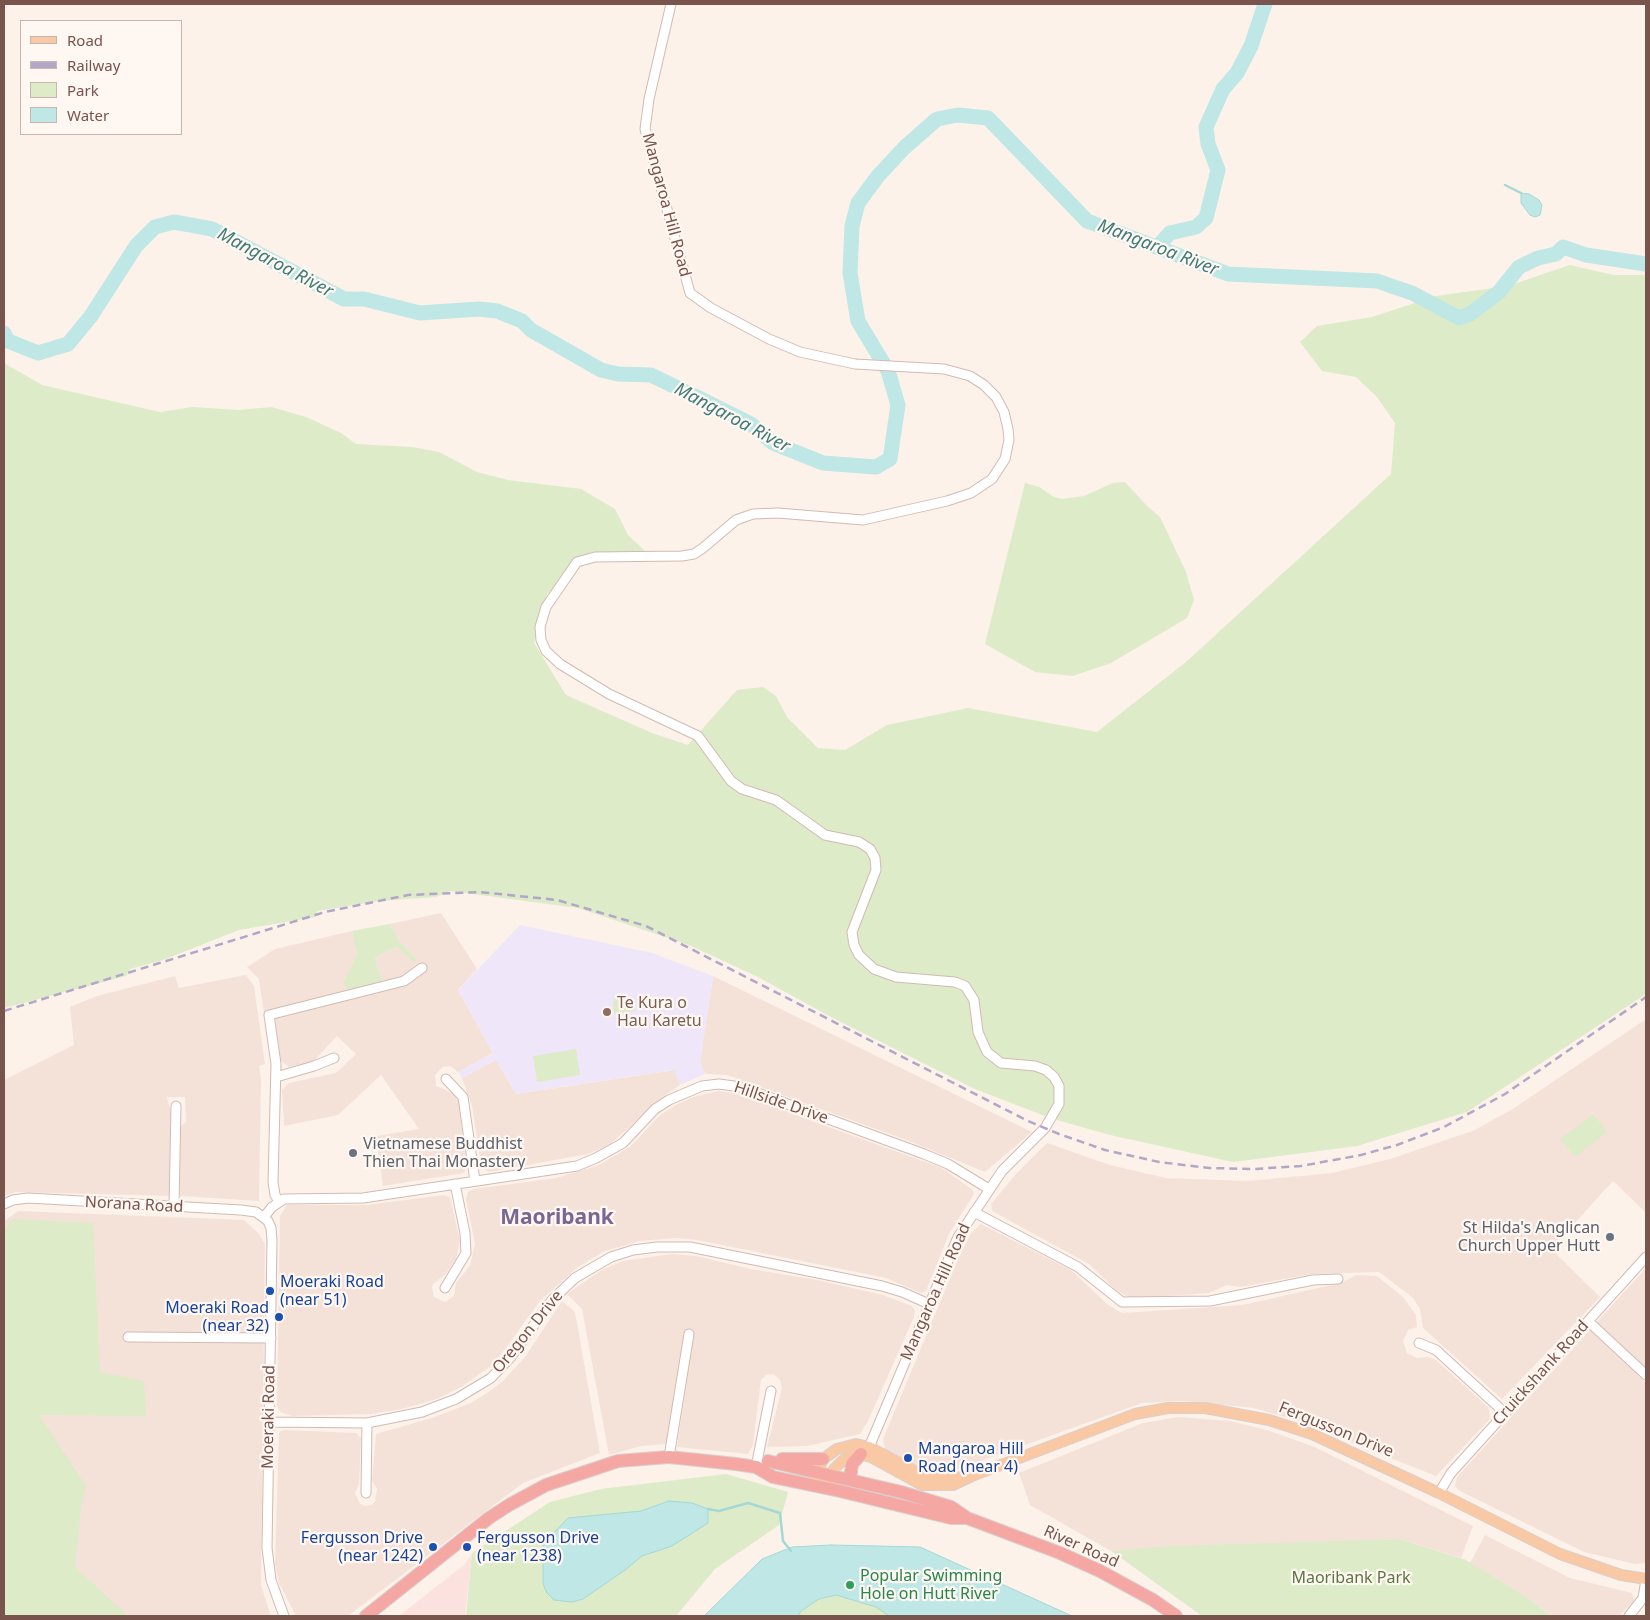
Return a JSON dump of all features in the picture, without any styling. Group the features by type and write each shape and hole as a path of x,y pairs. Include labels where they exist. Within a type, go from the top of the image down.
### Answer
{"highway":[{"path":"850,1480 852,1464 865,1452"},
{"path":"366,1616 489,1518 546,1484 618,1461 669,1458 756,1467 773,1477 813,1486 829,1482"},
{"path":"756,1467 768,1461 786,1458 823,1459"},
{"path":"768,1461 817,1472"},
{"name":"River Road","path":"817,1472 829,1482 951,1518 967,1518"},
{"name":"River Road","path":"829,1482 850,1480 943,1505 967,1518 1060,1553 1100,1571 1153,1600 1176,1616"}],"main road":[{"name":"Fergusson Drive","path":"823,1459 843,1446 856,1444 905,1478 929,1487 953,1485 1135,1414 1168,1408 1205,1408 1269,1420 1312,1434 1439,1493 1560,1554 1621,1575 1646,1580"},
{"path":"829,1482 847,1457 865,1452"},
{"path":"813,1486 823,1459"}],"street":[{"name":"Mangaroa Hill Road","path":"671,4 645,116 646,129 690,293 711,308 785,347 841,362 869,366 954,370 970,376 991,391 1000,404 1008,429 1008,450 996,473 980,488 947,501 875,519 851,520 778,513 753,514 736,520 694,554 682,556 595,557 582,560 572,566 546,607 541,620 540,634 543,645 550,656 570,671 609,694 698,736 731,781 742,790 782,802 814,829 825,835 864,844 873,853 876,864 873,882 852,932 854,945 864,961 874,969 896,977 955,982 964,986 974,1000 978,1032 988,1052 1002,1063 1041,1068 1054,1077 1060,1096 1059,1104 1040,1136 1009,1163 989,1189 958,1237 865,1452"},
{"path":"264,1217 279,1201 274,1195 272,1182 276,1077 269,1015 404,981 422,968"},
{"path":"276,1077 334,1058"},
{"path":"446,1079 463,1097 475,1181"},
{"name":"Hillside Drive","path":"279,1201 292,1198 363,1198 564,1168 586,1162 622,1142 655,1109 669,1100 690,1090 720,1084 741,1087 924,1154 948,1164 989,1189"},
{"path":"174,1207 176,1106"},
{"path":"445,1288 466,1253 465,1233 455,1184"},
{"name":"Norana Road","path":"4,1204 13,1200 28,1198 252,1211 264,1217"},
{"path":"974,1212 1078,1267 1122,1302 1203,1302 1313,1280 1338,1279"},
{"name":"Moeraki Road","path":"264,1217 270,1225 272,1232 268,1562 270,1580 284,1616"},
{"name":"Oregon Drive","path":"269,1422 367,1423 422,1412 456,1399 491,1378 510,1358 552,1300 575,1278 611,1257 633,1250 656,1246 690,1246 882,1286 902,1292 929,1304"},
{"name":"Cruickshank Road","path":"1439,1493 1451,1473 1646,1257"},
{"path":"1588,1321 1646,1375"},
{"path":"669,1458 689,1334"},
{"path":"128,1337 271,1338"},
{"path":"1419,1343 1436,1350 1505,1414"},
{"path":"756,1467 771,1391"},
{"path":"366,1493 367,1423"},
{"path":"1629,1616 1643,1598 1646,1580"}],"shaded area":[{"path":"441,913 477,969 458,990 493,1053 458,1072 450,1066 443,1067 435,1075 436,1086 453,1093 459,1103 466,1167 464,1173 383,1186 376,1136 419,1129 381,1075 338,1115 284,1126 282,1090 289,1083 336,1073 356,1054 337,1036 313,1062 289,1067 281,1061 271,1062 259,979 247,967 275,949 352,931 357,955 383,982 375,959 385,952 397,947 413,962 417,960 400,942 390,924"},
{"name":"Te Kura o Hau Karetu","path":"520,925 652,953 713,976 700,1061 705,1074 680,1085 674,1070 516,1094 496,1060 462,1078 458,1072 493,1053 458,990"},
{"path":"246,975 254,986 265,1064 259,1066 261,1080 259,1201 180,1196 180,1127 186,1122 185,1097 167,1097 172,1117 171,1196 15,1192 4,1197 4,1080 74,1045 70,1007 97,996 175,976 179,988"},
{"path":"713,976 1032,1132 985,1172 909,1141 727,1075 705,1074 700,1061"},
{"path":"1646,1019 1646,1213 1613,1181 1551,1249 1600,1297 1502,1399 1423,1328 1420,1309 1413,1298 1379,1272 1312,1274 1240,1287 1227,1285 1209,1293 1128,1297 1115,1289 1089,1264 992,1211 991,1204 1016,1174 1047,1143 1110,1165 1166,1178 1248,1181 1332,1173 1390,1159 1475,1130 1514,1108"},
{"path":"496,1060 516,1094 675,1070 680,1085 652,1104 609,1145 588,1154 489,1172 481,1164 472,1106 462,1078"},
{"path":"719,1091 738,1094 942,1168 973,1190 974,1194 949,1234 926,1291 921,1293 886,1278 697,1240 676,1238 640,1241 605,1251 578,1267 540,1301 494,1364 461,1387 437,1399 402,1409 371,1414 292,1416 280,1412 277,1405 280,1216 287,1205 366,1205 444,1195 450,1197 460,1241 456,1259 445,1275 433,1284 432,1288 434,1297 445,1302 454,1296 456,1283 470,1266 475,1244 466,1199 468,1192 474,1189 556,1178 599,1165 631,1146 660,1115 676,1105 693,1097"},
{"path":"18,1211 244,1220 259,1234 265,1244 261,1585 271,1616 4,1616 4,1221"},
{"path":"981,1224 1071,1270 1108,1305 1122,1313 1243,1305 1340,1283 1357,1275 1377,1276 1403,1297 1416,1315 1417,1327 1408,1330 1403,1341 1407,1353 1417,1358 1428,1357 1436,1360 1489,1408 1490,1419 1436,1476 1292,1419 1254,1408 1182,1401 1142,1403 947,1473 931,1474 918,1469 885,1449 883,1439 959,1257 971,1233"},
{"path":"672,1254 696,1256 751,1269 817,1280 883,1295 912,1306 915,1311 914,1317 868,1421 860,1434 807,1446 767,1447 782,1388 780,1380 774,1374 766,1375 761,1380 753,1445 748,1454 677,1447 694,1332 685,1330 667,1444 641,1446 609,1455 582,1309 567,1294 600,1271 623,1261"},
{"path":"1646,1268 1646,1369 1596,1323"},
{"path":"562,1301 575,1312 600,1453 523,1483 348,1616 296,1616 279,1583 275,1564 279,1432 285,1430 356,1433 361,1438 359,1484 355,1493 360,1504 372,1505 375,1501 377,1489 372,1480 376,1434 432,1418 471,1403 487,1393 503,1381 525,1357"},
{"path":"1590,1330 1646,1383 1646,1563 1635,1564 1584,1552 1458,1490 1455,1485 1457,1477"},
{"path":"1178,1417 1229,1421 1267,1430 1315,1447 1473,1526 1461,1558 1400,1539 1111,1551 1030,1505 1019,1473 1143,1423"},
{"path":"1485,1535 1570,1578 1632,1593 1634,1601 1619,1616 1552,1616 1516,1590 1470,1563"},
{"path":"472,1553 465,1616 399,1616 465,1564"}],"green space":[{"path":"1570,265 1613,275 1646,275 1646,994 1467,1112 1357,1146 1233,1162 1110,1135 1050,1118 975,1089 829,1016 758,977 689,945 578,908 450,891 436,897 379,901 317,911 315,917 239,930 163,960 130,969 126,976 4,1008 4,363 42,385 160,412 193,407 238,410 271,407 306,417 341,433 356,444 412,447 439,452 477,472 508,480 581,489 615,509 628,535 648,554 581,561 547,594 534,643 566,695 652,733 688,745 737,690 763,687 776,696 787,717 818,748 845,750 887,725 968,708 1097,732 1186,662 1391,474 1395,423 1377,397 1356,377 1322,371 1300,342 1317,326 1372,317 1436,296 1508,286"},
{"path":"1125,482 1160,517 1186,572 1194,600 1187,618 1111,663 1073,676 1035,672 985,644 1025,483 1039,487 1054,497 1062,499 1084,496 1113,483"},
{"path":"390,924 400,942 417,960 413,962 397,947 385,952 375,959 383,982 350,990 343,983 357,955 352,931"},
{"path":"615,998 633,1003 636,1011 614,1014 613,1002"},
{"path":"576,1049 580,1075 537,1082 533,1056"},
{"path":"1593,1114 1607,1132 1575,1157 1560,1139"},
{"path":"13,1219 93,1223 100,1372 144,1381 146,1416 39,1415 86,1486 81,1508 75,1567 128,1616 4,1616 4,1229"},
{"path":"726,1474 788,1492 779,1525 715,1569 676,1616 466,1616 472,1553 550,1502 601,1489"},
{"name":"Maoribank Park","path":"1400,1539 1466,1560 1516,1590 1552,1616 1202,1616 1111,1551 1172,1546"},
{"path":"836,1595 857,1600 899,1616 798,1616 801,1611 819,1599"}],"water":[{"path":"1521,193 1529,194 1539,200 1542,205 1540,215 1535,217 1530,215 1521,203"},
{"path":"669,1501 692,1503 708,1509 708,1523 672,1546 642,1556 583,1599 572,1602 554,1600 547,1593 543,1584 543,1544 568,1518 641,1511"},
{"path":"831,1545 920,1547 1072,1616 889,1616 876,1607 836,1595 819,1599 801,1611 798,1616 704,1616 762,1559 792,1547"}],"waterway":[{"path":"1157,247 1170,233 1196,227 1206,218 1218,170 1208,144 1206,127 1223,89 1237,73 1251,46 1265,4"},
{"name":"Mangaroa River","path":"4,333 8,341 38,353 68,344 91,316 136,246 155,227 174,222 212,229 344,299 364,299 420,313 479,309 497,311 522,321 531,330 601,370 618,374 651,375 751,424 773,443 823,463 876,467 890,459 898,405 888,371 858,321 850,273 852,226 858,203 878,176 904,148 937,119 958,115 988,118 1087,221 1228,274 1377,281 1412,293 1459,318 1470,314 1499,292 1519,267 1538,258 1556,254 1563,247 1586,255 1646,264"},
{"path":"1505,185 1521,193"},
{"path":"708,1509 719,1511 748,1503 780,1513 783,1541 791,1551"}],"railway":[{"path":"4,1011 325,912 408,895 480,892 557,900 646,926 1028,1121 1059,1134 1105,1150 1159,1162 1209,1168 1254,1169 1301,1166 1361,1155 1397,1145 1444,1127 1505,1094 1646,997"}],"place":[{"name":"Te Kura o Hau Karetu","path":"607,1012"},
{"name":"Vietnamese Buddhist Thien Thai Monastery","path":"353,1153"},
{"name":"St Hilda's Anglican Church Upper Hutt","path":"1610,1237"},
{"name":"Moeraki Road (near 51)","path":"270,1291"},
{"name":"Moeraki Road (near 32)","path":"279,1317"},
{"name":"Mangaroa Hill Road (near 4)","path":"908,1458"},
{"name":"Fergusson Drive (near 1242)","path":"433,1547"},
{"name":"Fergusson Drive (near 1238)","path":"467,1547"},
{"name":"Popular Swimming Hole on Hutt River","path":"850,1585"}],"district":[{"name":"Maoribank","path":"557,1218"}]}
